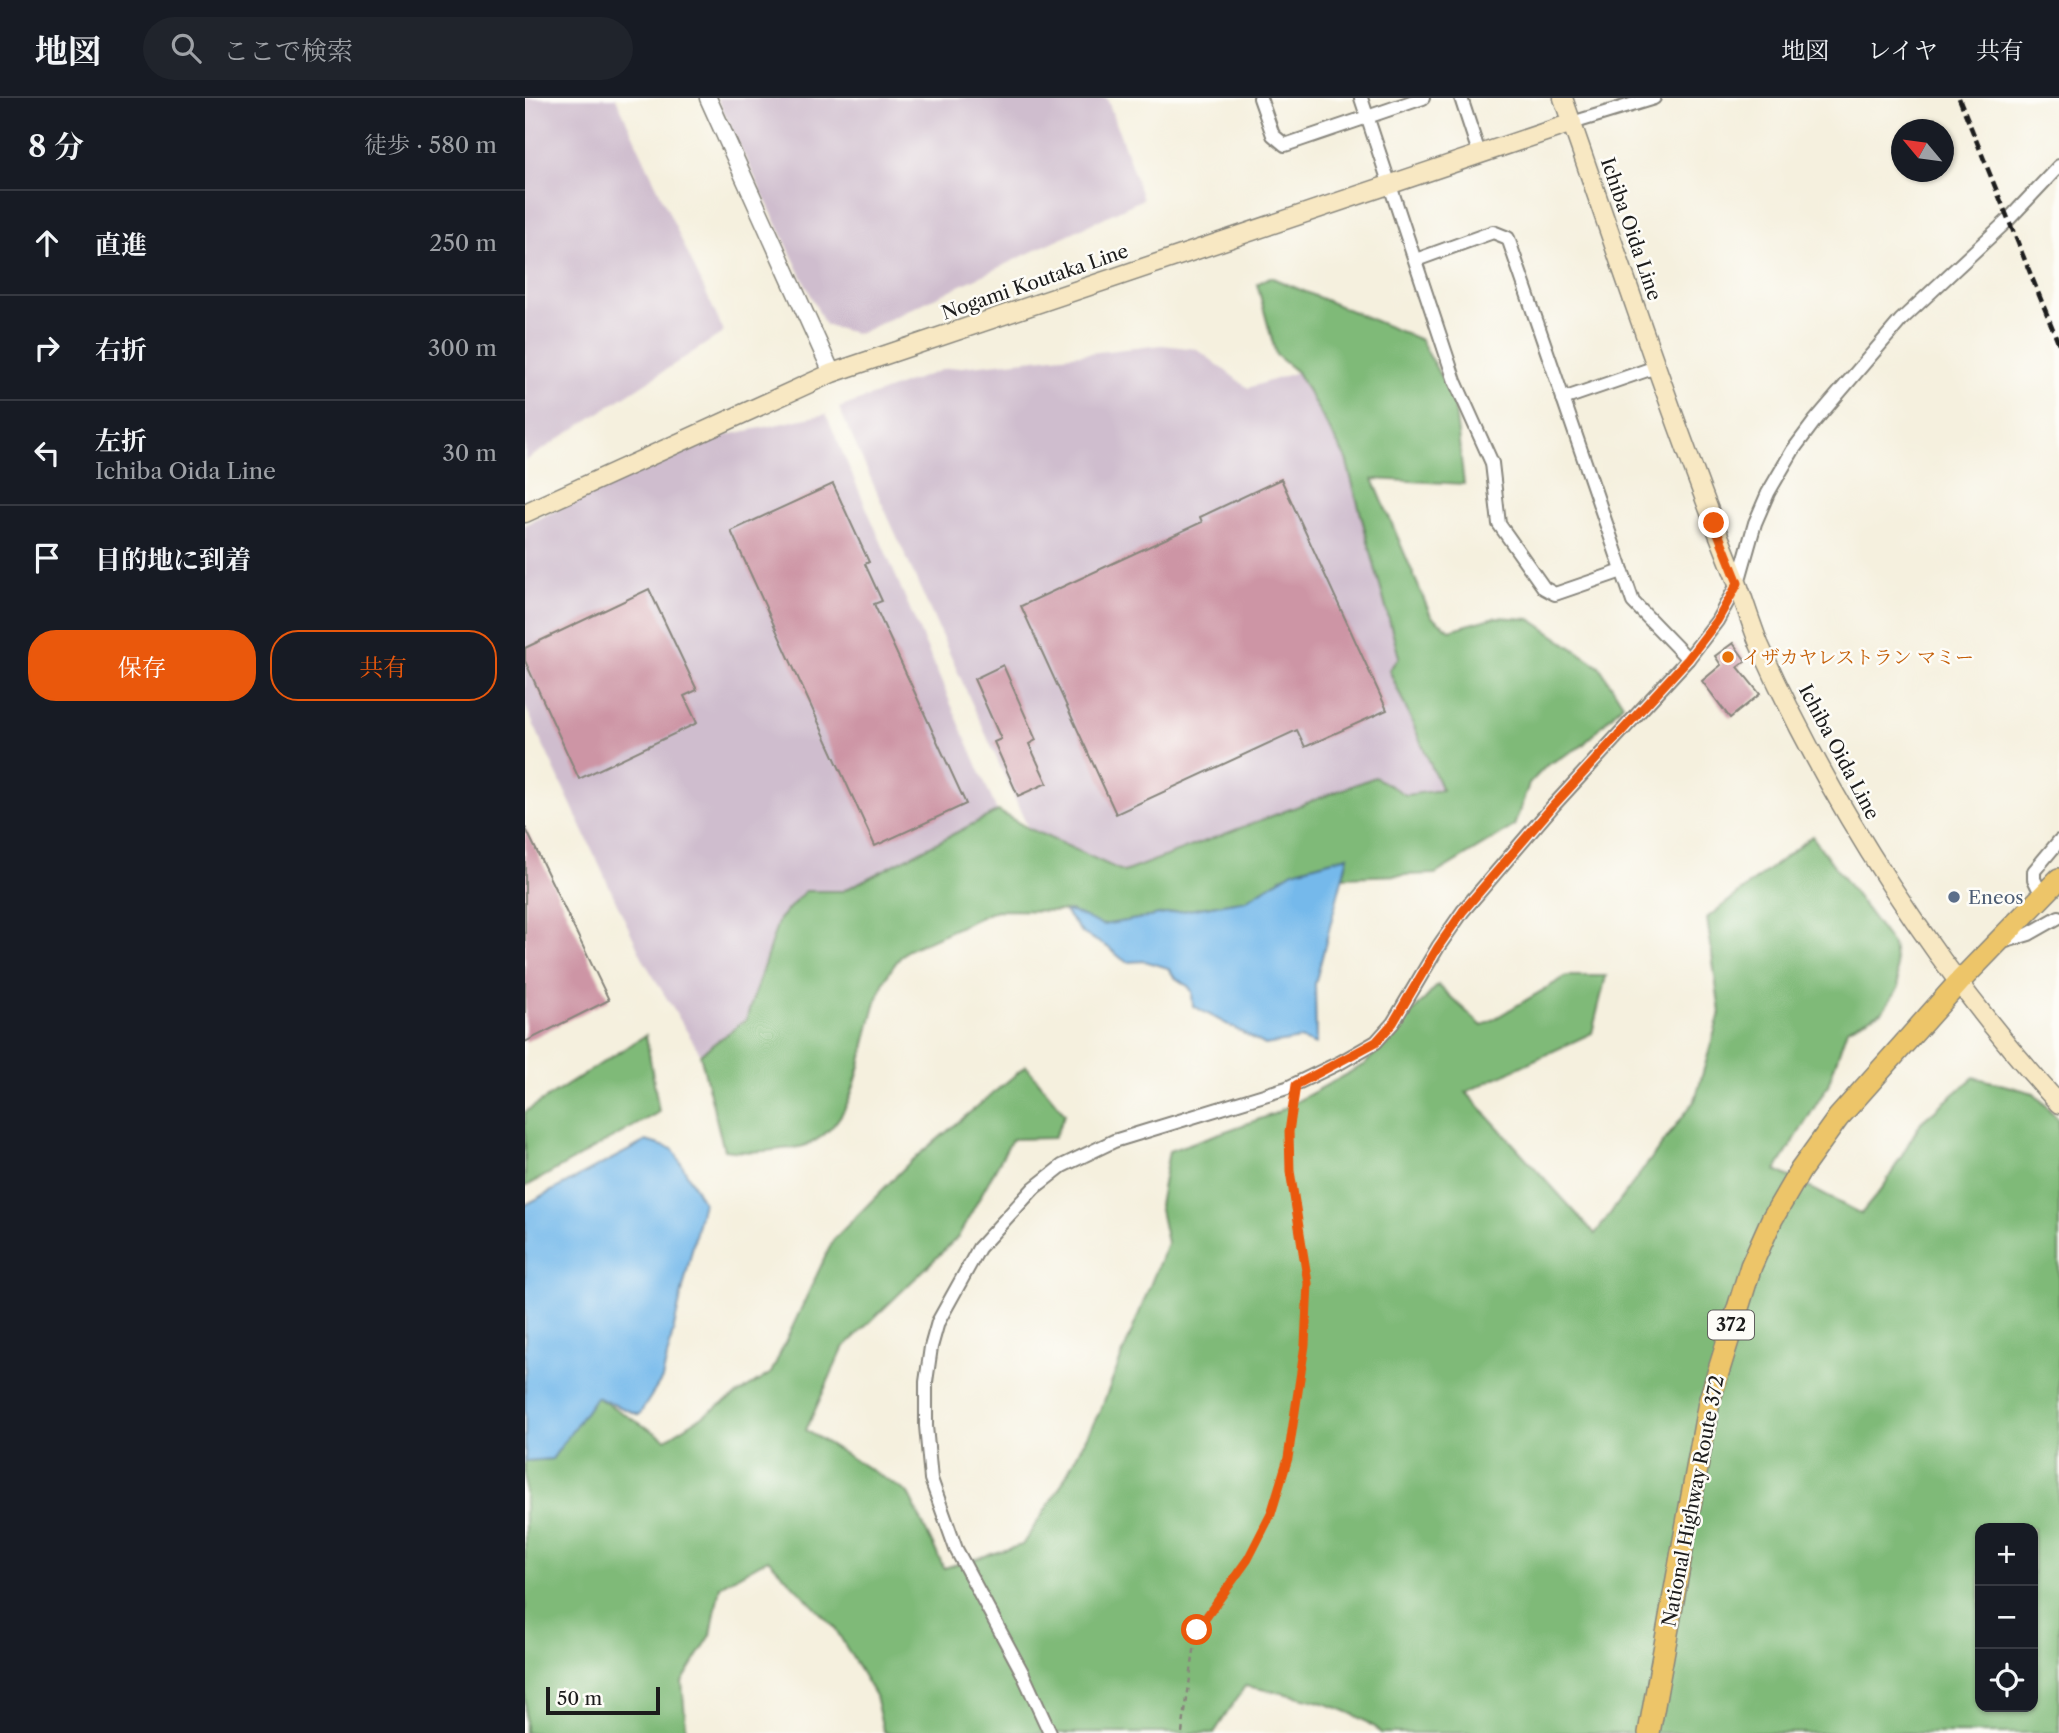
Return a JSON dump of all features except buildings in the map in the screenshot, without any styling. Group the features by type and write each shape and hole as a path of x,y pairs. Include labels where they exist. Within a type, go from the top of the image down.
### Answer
{"highway":[{"name":"National Highway Route 372","path":"1649,1733 1709,1402 1751,1266 1772,1219 1800,1171 1837,1118 1960,981 2059,879"}],"main road":[{"name":"Ichiba Oida Line","path":"1563,98 1656,367 1759,642 1825,774 1881,873 1960,981 2036,1079 2059,1104"},
{"name":"Nogami Koutaka Line","path":"525,513 832,373 1572,123"}],"street":[{"path":"708,98 832,373"},
{"path":"1260,98 1273,135 1285,145 1423,98"},
{"path":"1361,98 1455,381 1492,463 1499,524 1544,588 1555,594 1622,571"},
{"path":"1461,98 1479,153"},
{"path":"1572,123 1654,98"},
{"path":"1050,1733 1022,1672 956,1549 931,1479 926,1426 926,1382 931,1347 938,1322 979,1248 1034,1188 1062,1166 1114,1141 1296,1085 1376,1042 1393,1023 1438,947 1463,911 1553,806 1688,659 1717,621 1738,583 1755,523 1768,494 1793,450 1814,422 1901,320 2008,220 2059,166"},
{"path":"1416,260 1493,232 1508,239 1633,602 1688,659"},
{"path":"1563,399 1656,367"},
{"path":"2042,896 2034,879 2035,871 2059,841"},
{"path":"1996,944 2029,934 2059,916"}],"path":[{"path":"1182,1733 1197,1630 1248,1559 1271,1514 1288,1458 1305,1345 1308,1283 1290,1171 1289,1132 1296,1085"}],"shaded area":[{"path":"525,98 616,98 724,332 525,461"},
{"path":"717,98 1107,98 1143,199 858,334 825,325"},
{"path":"1162,345 1197,349 1248,388 1297,372 1346,459 1399,657 1389,670 1443,791 1406,795 1375,777 1124,872 1028,828 839,408 944,369"},
{"path":"826,414 997,811 843,891 805,892 779,919 746,1020 700,1053 644,961 525,706 525,525 699,441"}],"green space":[{"path":"1270,277 1421,340 1454,401 1464,484 1373,479 1431,616 1450,630 1495,617 1530,619 1599,666 1623,704 1582,746 1547,765 1529,784 1514,826 1435,874 1343,877 1348,856 1293,871 1246,900 1103,925 1090,922 1071,911 996,910 908,950 890,971 878,996 856,1081 846,1107 831,1128 809,1144 799,1147 753,1152 724,1150 700,1054 746,1020 779,919 805,891 843,891 998,811 1028,828 1124,872 1375,777 1406,795 1442,790 1389,670 1399,657 1346,459 1297,372 1276,355 1257,284"},
{"path":"1812,836 1893,945 1899,987 1882,1012 1847,1029 1828,1085 1776,1170 1861,1214 1884,1186 1921,1122 1974,1077 2034,1093 2059,1120 2059,1733 1381,1733 1368,1723 1335,1707 1298,1696 1245,1686 1214,1733 886,1733 875,1696 835,1628 768,1559 720,1586 711,1635 682,1682 686,1728 684,1733 525,1733 525,1461 552,1459 596,1397 666,1439 771,1373 833,1240 909,1163 1026,1066 1065,1114 1054,1138 1012,1139 958,1237 843,1348 806,1430 908,1493 944,1568 1022,1545 1059,1489 1100,1411 1167,1243 1159,1205 1169,1151 1274,1114 1365,1064 1438,985 1482,1026 1567,976 1606,976 1592,1033 1466,1092 1595,1234 1695,1100 1720,1013 1707,918"},
{"path":"646,1035 659,1112 525,1187 525,1112"}],"water":[{"path":"1348,856 1315,984 1316,1045 1300,1039 1265,1045 1193,1006 1189,987 1174,977 1168,968 1145,961 1127,962 1082,933 1065,912 1103,925 1246,900 1293,871"},
{"path":"646,1141 673,1149 703,1202 662,1379 639,1415 596,1397 552,1459 525,1461 525,1207"}],"railway":[{"path":"1959,98 2059,344"}],"place":[{"name":"イザカヤレストラン マミー","path":"1728,657"},
{"name":"Eneos","path":"1954,897"}],"route":[{"path":"1197,1630 1248,1559 1271,1514 1288,1458 1305,1345 1308,1283 1304,1244 1290,1171 1289,1132 1296,1085 1376,1042 1393,1023 1438,947 1463,911 1553,806 1688,659 1717,621 1738,583 1714,523"}]}
